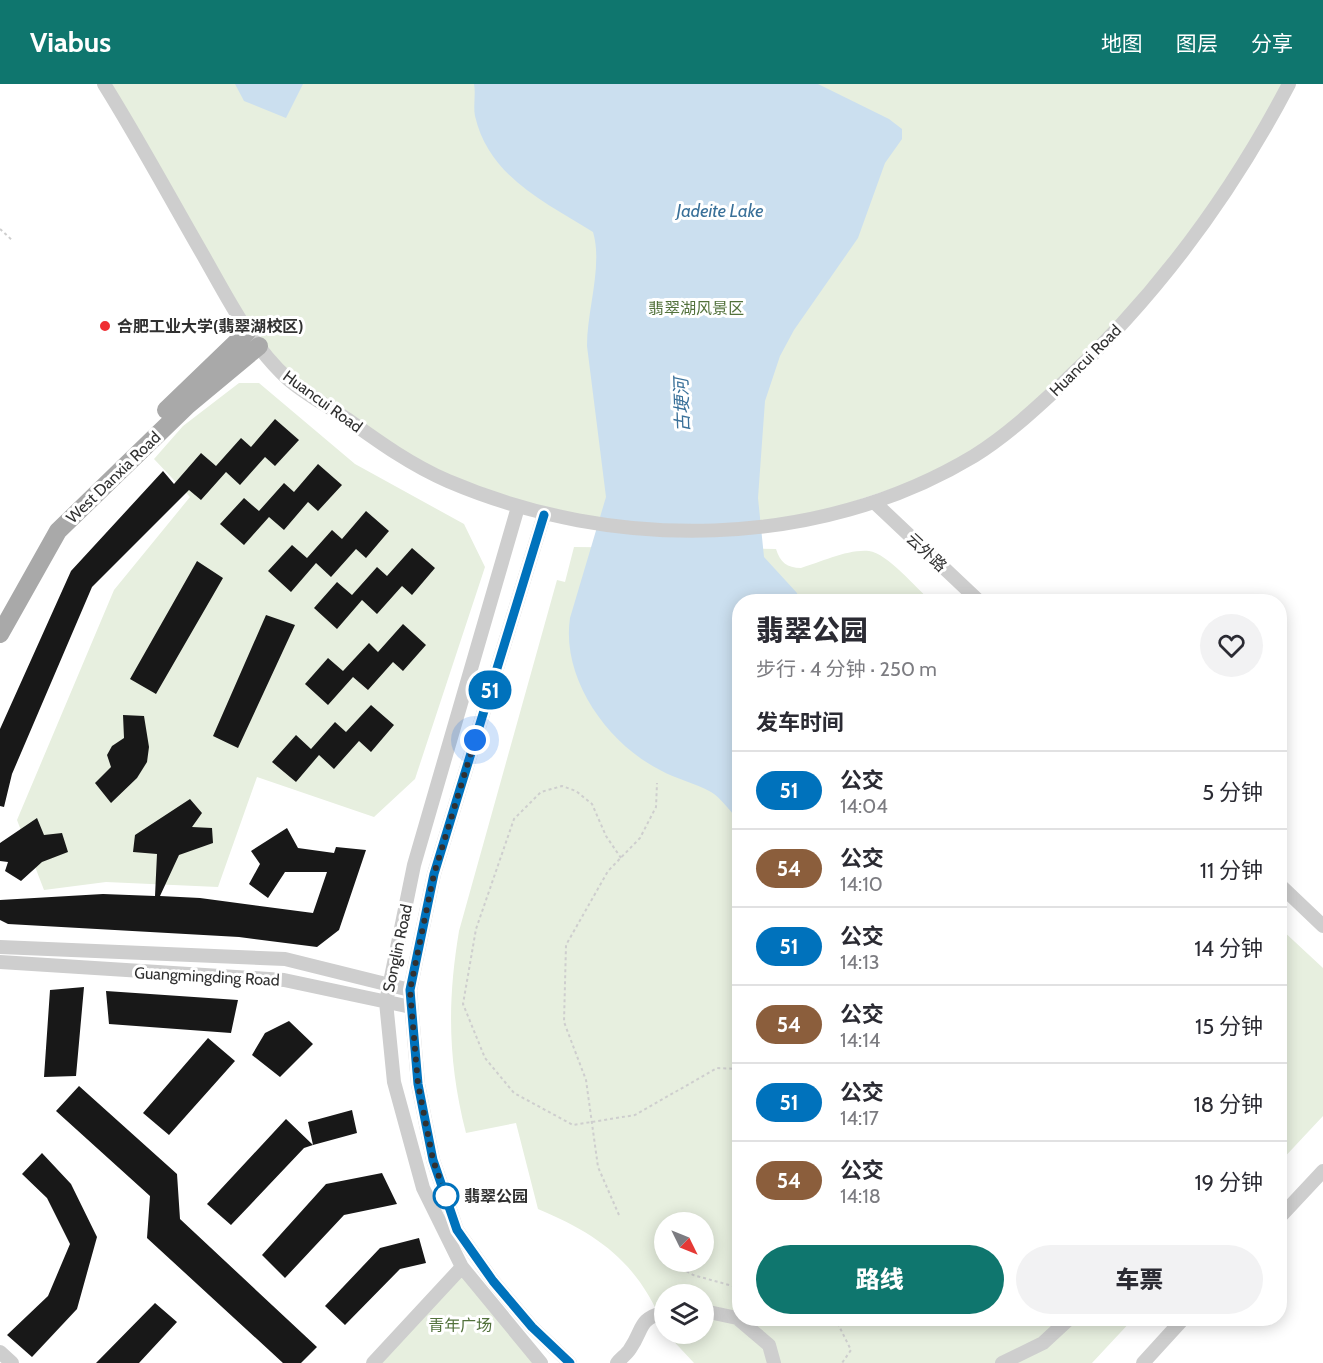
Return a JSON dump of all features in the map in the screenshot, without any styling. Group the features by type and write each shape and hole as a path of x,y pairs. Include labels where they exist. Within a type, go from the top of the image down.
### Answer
{"main road":[{"name":"West Danxia Road","path":"0,614 45,532 213,362 253,339"},
{"name":"West Danxia Road","path":"0,634 58,531 253,339"}],"street":[{"name":"Huancui Road","path":"104,84 139,140 253,339 289,380 403,458 447,481 544,515 664,532 707,532 789,523 874,502 928,481 988,446 1034,410 1098,350 1155,287 1203,225 1251,153 1289,84"},
{"name":"云外路","path":"874,502 972,594"},
{"name":"Songlin Road","path":"518,507 414,865 386,1002 394,1082 423,1188 462,1267 541,1363"},
{"name":"Songlin Road","path":"544,515 434,874 410,990 418,1084 431,1149 457,1230 493,1281 532,1327 570,1363"},
{"path":"1287,892 1323,926"},
{"name":"Guangmingding Road","path":"0,947 285,959 410,990"},
{"name":"Guangmingding Road","path":"0,963 284,980 411,1007"},
{"path":"1287,1210 1323,1171"},
{"path":"373,1363 462,1267"},
{"path":"714,1313 732,1317"},
{"path":"617,1363 631,1348 638,1331 648,1317 654,1315"},
{"path":"746,1326 769,1345 774,1363"},
{"path":"1002,1363 1043,1343 1061,1326"},
{"path":"1143,1363 1177,1326"},
{"path":"0,1352 12,1363"}],"path":[{"path":"0,229 13,241"},
{"path":"618,1215 598,1167 594,1124 586,1080 564,1022 566,945 608,872 640,838 656,807 657,783"},
{"path":"621,858 606,836 592,804 562,786 541,792 514,819 476,929 463,1004 485,1058 514,1093 573,1125 594,1124 634,1116 717,1068 732,1069"},
{"path":"688,1272 732,1286"},
{"path":"839,1326 851,1350 842,1363"}],"green space":[{"name":"翡翠湖风景区","path":"104,84 1289,84 1203,225 1073,374 951,469 789,523 574,520 447,481 289,380 259,346"},
{"path":"239,383 259,383 355,464 464,524 485,567 415,779 374,817 257,777 218,887 106,882 44,890 17,820 114,590 190,497 154,459 183,426"},
{"name":"翡翠公园","path":"574,547 776,549 785,563 801,568 844,554 861,551 876,553 893,565 924,594 732,594 732,1326 1126,1326 1092,1363 694,1363 676,1344 714,1344 714,1284 654,1284 654,1305 629,1268 614,1254 580,1229 538,1209 516,1123 466,1133 456,1082 451,1032 452,983 459,931 557,580 565,582"},
{"path":"1287,935 1323,968 1323,1116 1287,1155"},
{"name":"青年广场","path":"462,1267 541,1363 373,1363"}],"water":[{"path":"235,84 303,84 286,118 244,101"},
{"name":"Jadeite Lake","path":"474,84 818,84 889,119 902,129 902,139 885,163 858,238 794,330 780,356 765,401 758,498 764,557 797,594 732,594 732,813 711,792 660,770 622,743 592,706 573,663 569,641 570,618 606,497 587,346 596,245 593,232 521,186 493,156 482,137 475,116"}],"building":[{"path":"275,419 299,440 275,466 265,457 240,485 226,472 201,500 189,490 92,587 12,774 4,807 0,806 0,729 71,571 163,471 174,484 201,453 216,466 241,438 251,447"},
{"path":"318,464 342,485 318,511 308,502 284,530 269,517 244,545 220,524 244,498 259,511 284,483 294,492"},
{"path":"366,511 389,531 366,558 356,549 331,577 316,563 291,592 268,571 292,545 307,558 332,530 342,539"},
{"path":"412,548 435,568 412,595 402,586 377,614 362,600 337,629 314,608 337,582 352,595 377,567 387,576"},
{"path":"197,561 223,578 156,694 130,679"},
{"path":"266,615 295,625 238,748 213,736"},
{"path":"403,624 426,645 403,671 393,662 368,690 353,677 328,705 305,684 328,658 343,671 369,643 378,652"},
{"path":"371,705 394,725 371,752 359,741 334,769 319,755 296,782 272,762 296,735 311,749 335,722 346,732"},
{"path":"123,715 144,716 149,747 147,762 137,778 111,803 95,783 111,767 107,755 112,746 124,738"},
{"path":"190,799 202,813 192,827 212,828 213,843 179,855 160,896 200,898 313,913 327,872 285,872 268,898 249,884 260,864 251,851 287,828 298,848 334,853 336,847 366,850 339,930 317,947 239,937 8,924 0,920 0,900 103,894 155,896 157,854 133,852 135,835"},
{"path":"37,818 44,835 62,833 68,852 42,862 21,881 5,871 8,862 0,861 0,843"},
{"path":"84,987 76,1076 44,1077 50,990"},
{"path":"106,991 238,1000 231,1033 109,1024"},
{"path":"289,1021 313,1044 280,1077 252,1055 265,1033"},
{"path":"208,1038 235,1061 169,1135 143,1113"},
{"path":"79,1086 177,1174 180,1219 317,1347 301,1363 283,1363 147,1238 150,1196 56,1111"},
{"path":"352,1110 357,1133 313,1145 308,1122"},
{"path":"286,1119 313,1145 304,1148 231,1225 207,1204"},
{"path":"42,1153 71,1184 97,1237 77,1309 32,1357 7,1335 48,1296 70,1244 47,1198 22,1174"},
{"path":"382,1173 397,1204 344,1215 285,1278 262,1255 326,1184"},
{"path":"419,1238 426,1263 400,1269 345,1325 325,1306 380,1248"},
{"path":"155,1303 177,1322 139,1363 96,1363"}],"bus line":[{"name":"51","path":"544,515 434,874 410,990 418,1084 433,1160 457,1230 493,1281 532,1327 570,1363"}],"place":[{"name":"合肥工业大学(翡翠湖校区)","path":"105,326"},
{"name":"翡翠公园","path":"446,1196"}],"route":[{"path":"446,1196 433,1160 418,1084 410,990 434,874 475,740"}],"water label":[{"name":"古埂河","path":"682,405"}]}
